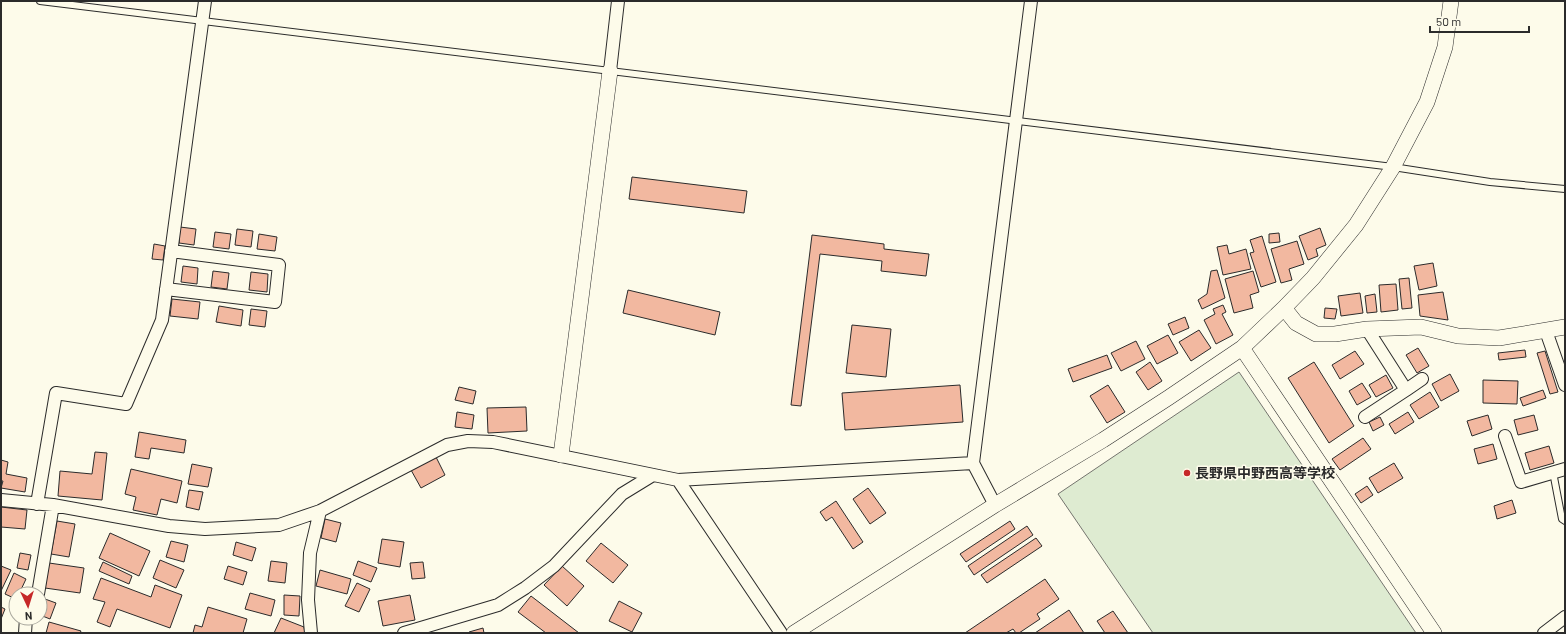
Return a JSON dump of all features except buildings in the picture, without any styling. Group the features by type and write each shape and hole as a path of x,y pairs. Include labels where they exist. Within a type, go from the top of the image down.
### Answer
{"street":[{"path":"37,504 56,393 126,404 162,320 205,1"},
{"path":"560,455 618,1"},
{"path":"995,505 973,463 1031,1"},
{"path":"794,633 995,505 1103,440 1242,348 1284,308 1313,278 1356,225 1393,167 1427,102 1445,46 1451,1"},
{"path":"166,288 275,302 279,266 171,251"},
{"path":"1284,308 1296,324 1316,334 1335,334 1367,329 1421,327 1458,336 1499,338 1565,328"},
{"path":"1367,329 1406,390"},
{"path":"1546,331 1565,385"},
{"path":"1242,348 1434,633"},
{"path":"1365,417 1422,379"},
{"path":"1505,436 1521,482 1559,471"},
{"path":"1,500 52,505 169,526 205,529 279,525 320,511 448,445 468,441 493,442 678,480 973,463"},
{"path":"406,633 498,605 525,588 554,566 622,494 653,475"},
{"path":"678,480 781,633"},
{"path":"39,586 52,505"},
{"path":"311,633 308,600 310,553 320,511"},
{"path":"1544,633 1565,617"}],"lane":[{"path":"40,1 1393,167 1490,182 1565,189"},
{"path":"1559,471 1562,519 1565,522"}],"green space":[{"path":"1239,372 1416,633 1153,633 1058,494"}],"place":[{"name":"長野県中野西高等学校","path":"1187,473"}]}
